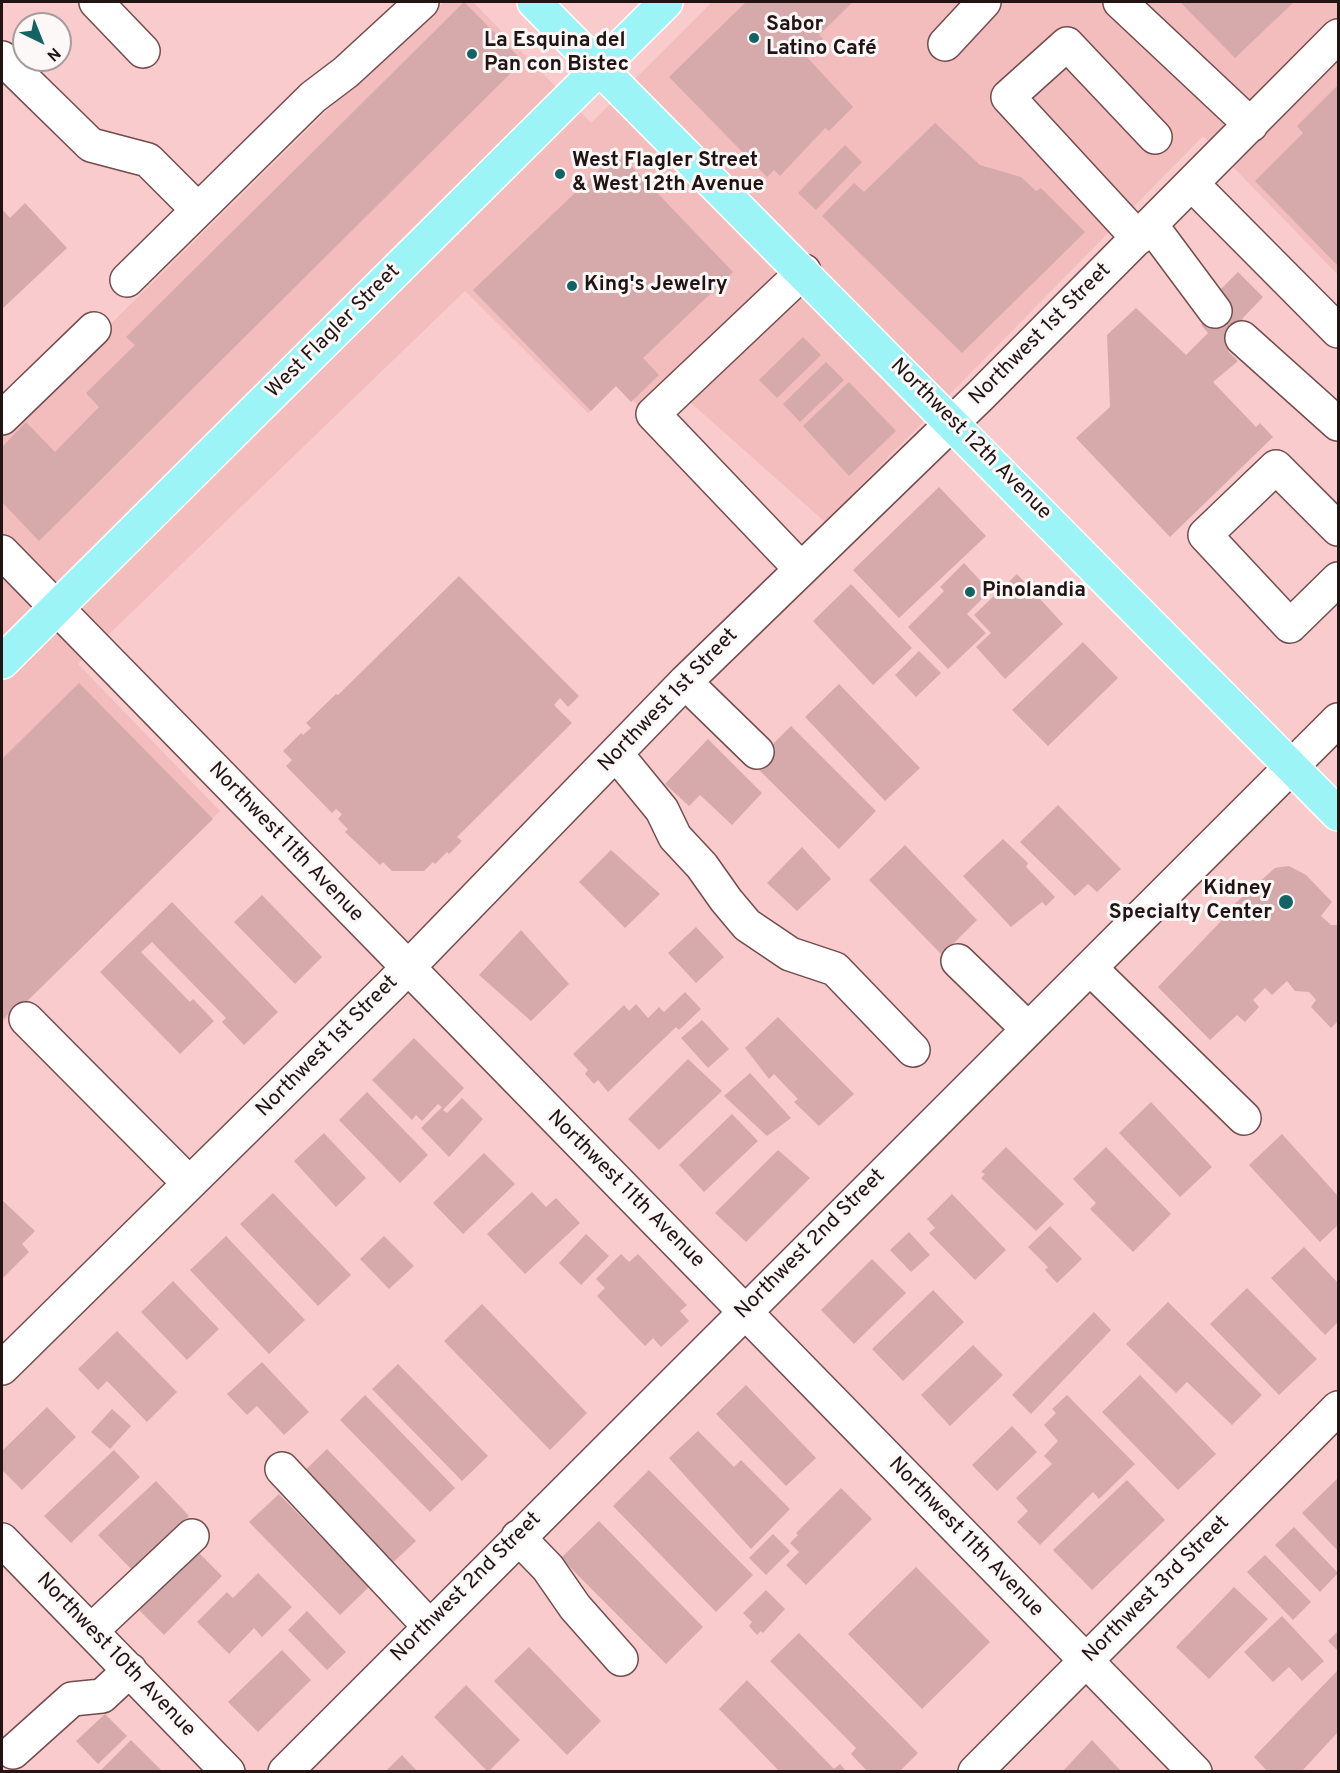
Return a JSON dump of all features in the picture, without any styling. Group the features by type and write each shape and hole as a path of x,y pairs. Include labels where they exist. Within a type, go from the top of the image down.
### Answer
{"main road":[{"name":"Northwest 12th Avenue","path":"534,2 804,271 1338,814"},
{"name":"West Flagler Street","path":"2,662 666,2"}],"street":[{"path":"96,2 143,51"},
{"path":"126,280 313,97 346,72 422,2"},
{"path":"945,44 984,2"},
{"path":"1120,2 1251,125"},
{"name":"Northwest 1st Street","path":"2,1368 407,968 617,755 685,682 952,422 1338,36"},
{"path":"1155,137 1067,44 1008,97 1145,231 1215,311"},
{"path":"2,58 91,145 148,160 198,210"},
{"path":"1192,184 1338,332"},
{"path":"801,569 653,414 804,271"},
{"path":"2,418 94,329"},
{"path":"1242,338 1338,424"},
{"path":"1338,530 1276,467 1204,536 1290,626 1338,579"},
{"name":"Northwest 11th Avenue","path":"2,552 1195,1772"},
{"path":"685,682 758,752"},
{"name":"Northwest 2nd Street","path":"285,1772 1338,720"},
{"path":"617,755 662,810 675,837 702,866 747,925 790,954 835,969 913,1050"},
{"path":"958,961 1028,1029"},
{"path":"1090,968 1244,1118"},
{"path":"26,1019 189,1183"},
{"name":"Northwest 3rd Street","path":"975,1772 1338,1408"},
{"path":"282,1469 429,1626"},
{"path":"91,1630 192,1536"},
{"path":"518,1537 548,1568 575,1607 621,1659"},
{"name":"Northwest 10th Avenue","path":"2,1540 228,1772"},
{"path":"13,1752 72,1699 102,1696 130,1670"}],"shaded area":[{"path":"444,2 473,2 591,123 712,2 1338,2 1338,275 1203,136 825,522 664,379 638,405 614,385 588,413 465,291 78,664 220,811 2,1023 2,431 337,101"}],"building":[{"path":"464,2 523,61 39,541 2,502 2,447 26,422 55,452 99,407 86,393 135,345 126,337"},
{"path":"746,2 853,2 819,35 823,39 806,56 853,107 829,131 825,128 780,176 774,170 767,177 669,77"},
{"path":"1180,2 1294,2 1235,58"},
{"path":"1338,85 1338,266 1255,181 1303,133 1297,126"},
{"path":"935,123 980,165 1021,177 1036,191 1041,188 1085,232 962,353 822,216 854,183 864,192"},
{"path":"845,145 862,162 816,210 798,193"},
{"path":"618,152 733,272 643,358 659,375 631,402 616,386 591,411 473,290"},
{"path":"25,203 67,248 2,309 2,209 10,218"},
{"path":"1238,272 1263,297 1242,319 1252,329 1228,351 1238,361 1213,382 1256,427 1260,423 1273,437 1170,537 1076,438 1110,407 1107,335 1136,308 1186,355 1208,333 1201,325 1225,302 1217,293"},
{"path":"803,337 821,355 777,398 759,380"},
{"path":"826,362 844,380 800,422 783,404"},
{"path":"849,382 896,431 849,476 803,426"},
{"path":"939,487 986,536 899,618 853,570"},
{"path":"964,563 990,591 967,614 986,633 948,669 908,627 944,591 940,587"},
{"path":"1017,574 1063,624 1005,679 976,647 991,633 974,615"},
{"path":"459,576 579,696 568,707 560,698 554,705 572,723 457,837 462,841 449,854 447,852 424,871 392,871 383,862 380,865 345,832 348,829 338,819 342,814 336,809 332,813 286,766 292,760 283,751 301,733 303,735 311,728 306,723 336,694 338,695"},
{"path":"851,584 912,648 873,685 813,621"},
{"path":"1083,642 1118,678 1048,746 1012,710"},
{"path":"919,651 941,673 916,697 895,675"},
{"path":"79,683 213,819 17,1011 14,1008 2,1020 2,759"},
{"path":"839,684 920,768 885,801 805,717"},
{"path":"791,726 876,811 839,849 753,764"},
{"path":"708,739 762,793 732,825 700,795 689,806 665,784"},
{"path":"1058,805 1121,869 1097,892 1088,884 1075,896 1020,842"},
{"path":"1003,839 1028,863 1026,867 1055,897 1046,906 1042,902 1011,927 963,876"},
{"path":"905,845 977,920 942,955 869,880"},
{"path":"802,847 831,879 797,911 767,883"},
{"path":"611,850 660,894 625,928 579,882"},
{"path":"1289,866 1306,875 1332,902 1321,916 1331,925 1338,925 1338,1021 1331,1028 1311,1007 1316,1000 1309,992 1295,991 1287,981 1272,995 1265,988 1253,1000 1259,1007 1245,1022 1237,1015 1210,1040 1158,987 1224,918 1223,914 1275,868"},
{"path":"262,895 322,957 295,984 234,922"},
{"path":"172,902 278,1012 244,1045 222,1022 226,1018 152,942 141,952 190,1002 193,999 214,1021 180,1054 100,972"},
{"path":"696,927 724,957 696,983 668,953"},
{"path":"521,930 569,984 531,1021 479,975"},
{"path":"685,992 701,1009 679,1030 676,1027 608,1092 598,1080 594,1084 585,1074 588,1070 573,1054 624,1005 629,1011 636,1004 648,1018 659,1007 664,1012"},
{"path":"778,1017 854,1094 819,1126 794,1102 798,1099 774,1074 769,1079 745,1048"},
{"path":"702,1020 729,1049 708,1068 681,1038"},
{"path":"414,1038 464,1088 443,1110 447,1113 462,1098 483,1119 449,1157 421,1128 442,1107 438,1104 422,1121 416,1115 412,1120 372,1080"},
{"path":"688,1059 722,1091 659,1150 628,1119"},
{"path":"750,1073 791,1118 767,1136 724,1096"},
{"path":"367,1092 428,1155 400,1183 339,1120"},
{"path":"1151,1102 1212,1167 1180,1197 1119,1133"},
{"path":"732,1114 758,1141 704,1192 679,1165"},
{"path":"324,1133 366,1178 336,1207 294,1161"},
{"path":"1282,1134 1338,1196 1338,1225 1320,1242 1249,1165"},
{"path":"1006,1147 1064,1204 1036,1231 981,1178 985,1174 981,1172"},
{"path":"1106,1147 1171,1214 1133,1252 1090,1209 1096,1203 1073,1179"},
{"path":"778,1150 810,1178 746,1242 715,1213"},
{"path":"484,1153 515,1184 463,1234 433,1203"},
{"path":"532,1192 546,1207 556,1198 580,1223 525,1274 487,1234"},
{"path":"273,1193 351,1275 318,1306 240,1224"},
{"path":"952,1194 1006,1250 975,1280 929,1233 935,1228 927,1219"},
{"path":"2,1200 35,1231 22,1244 29,1252 2,1279"},
{"path":"1050,1226 1082,1259 1057,1283 1045,1270 1048,1267 1028,1247"},
{"path":"909,1232 930,1255 911,1272 890,1250"},
{"path":"586,1234 609,1256 581,1285 559,1263"},
{"path":"226,1236 305,1320 269,1354 190,1270"},
{"path":"384,1236 414,1266 389,1289 360,1259"},
{"path":"1304,1247 1338,1283 1338,1322 1325,1335 1271,1278"},
{"path":"621,1254 629,1262 638,1254 687,1305 680,1311 689,1321 661,1347 653,1338 645,1346 597,1296 605,1288 596,1279"},
{"path":"872,1259 906,1293 854,1344 821,1310"},
{"path":"173,1281 219,1329 187,1360 141,1312"},
{"path":"1247,1288 1317,1359 1279,1395 1210,1324"},
{"path":"933,1290 964,1322 903,1381 872,1349"},
{"path":"1168,1302 1262,1395 1232,1425 1187,1382 1176,1393 1126,1344"},
{"path":"482,1304 587,1413 550,1450 444,1341"},
{"path":"1094,1312 1111,1330 1031,1414 1012,1395"},
{"path":"117,1331 177,1392 147,1422 107,1381 98,1390 78,1369"},
{"path":"973,1345 1003,1375 950,1426 921,1395"},
{"path":"262,1362 309,1412 284,1435 257,1406 247,1415 227,1394"},
{"path":"398,1364 488,1456 462,1481 372,1389"},
{"path":"1140,1375 1216,1454 1178,1490 1102,1412"},
{"path":"746,1385 816,1458 786,1486 716,1414"},
{"path":"365,1395 455,1488 430,1512 340,1420"},
{"path":"1067,1395 1135,1464 1099,1499 1093,1492 1040,1545 1017,1522 1028,1511 1016,1498 1052,1464 1044,1456 1058,1441 1044,1425 1056,1413 1052,1409"},
{"path":"47,1407 76,1437 22,1490 2,1470 2,1451"},
{"path":"112,1409 131,1426 110,1449 91,1432"},
{"path":"1012,1426 1037,1452 997,1491 972,1465"},
{"path":"698,1431 734,1467 741,1460 790,1509 751,1549 669,1458"},
{"path":"327,1449 416,1541 385,1570 297,1478"},
{"path":"114,1450 140,1477 71,1543 44,1516"},
{"path":"649,1470 753,1575 716,1612 613,1506"},
{"path":"1338,1478 1338,1551 1302,1513"},
{"path":"1127,1480 1165,1520 1092,1590 1053,1550"},
{"path":"156,1481 189,1516 132,1570 98,1535"},
{"path":"841,1488 872,1519 806,1585 786,1565 799,1552 790,1543 798,1535 796,1533"},
{"path":"279,1494 369,1587 340,1615 249,1522"},
{"path":"599,1521 703,1627 666,1664 561,1558"},
{"path":"1294,1527 1338,1573 1320,1592 1275,1545"},
{"path":"773,1534 790,1551 766,1575 749,1558"},
{"path":"195,1549 222,1576 164,1635 137,1608"},
{"path":"1265,1555 1311,1602 1293,1620 1247,1572"},
{"path":"916,1567 990,1642 922,1709 848,1634"},
{"path":"258,1573 292,1607 262,1637 254,1628 229,1654 197,1622 227,1592 233,1598"},
{"path":"1234,1587 1268,1619 1209,1679 1176,1647"},
{"path":"766,1590 785,1609 763,1633 761,1631 757,1635 749,1626 752,1622 743,1613"},
{"path":"307,1611 346,1652 327,1670 288,1630"},
{"path":"1282,1616 1324,1661 1302,1681 1289,1667 1273,1682 1244,1652"},
{"path":"1338,1631 1338,1651 1328,1641"},
{"path":"799,1633 918,1753 899,1772 868,1772 851,1754 856,1748 770,1661"},
{"path":"529,1647 601,1721 567,1755 494,1681"},
{"path":"282,1650 311,1680 258,1732 228,1702"},
{"path":"1337,1671 1338,1732 1301,1772 1268,1772 1254,1757"},
{"path":"747,1680 834,1769 840,1764 847,1772 780,1772 719,1709"},
{"path":"466,1685 520,1740 488,1772 434,1717"},
{"path":"105,1714 127,1736 98,1764 76,1741"},
{"path":"131,1740 163,1772 99,1772"},
{"path":"1092,1740 1122,1772 1062,1772"},
{"path":"402,1755 418,1772 385,1772"}],"place":[{"name":"Sabor Latino Café","path":"754,38"},
{"name":"La Esquina del Pan con Bistec","path":"472,54"},
{"name":"West Flagler Street & West 12th Avenue","path":"560,174"},
{"name":"King's Jewelry","path":"572,286"},
{"name":"Pinolandia","path":"970,592"},
{"name":"Kidney Specialty Center","path":"1286,902"}]}
